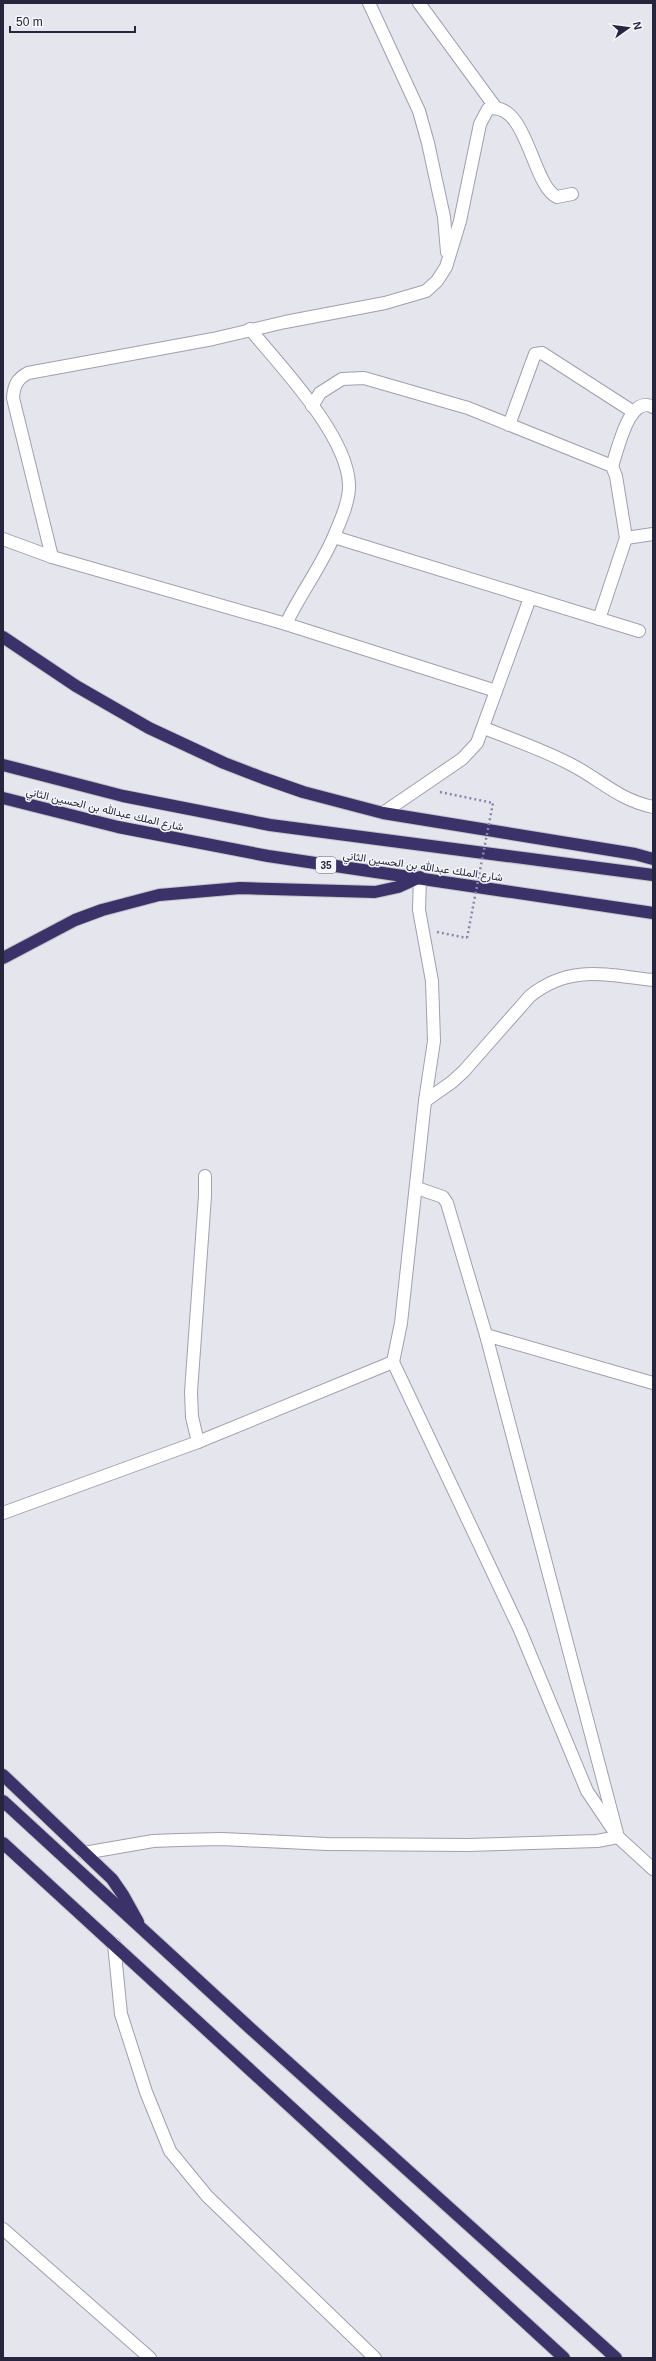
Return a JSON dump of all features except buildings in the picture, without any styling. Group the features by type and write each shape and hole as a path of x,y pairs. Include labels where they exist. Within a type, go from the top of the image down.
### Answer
{"highway":[{"path":"3,637 112,708 186,747 244,771 302,792 383,813 635,854 653,859"},
{"name":"شارع الملك عبدالله بن الحسين الثاني","path":"3,765 123,796 270,825 653,874"},
{"name":"شارع الملك عبدالله بن الحسين الثاني","path":"3,798 118,827 193,843 336,867 420,877 653,912"},
{"path":"3,958 48,932 75,920 102,910 159,895 254,888 375,892 398,887 420,877"},
{"path":"3,1775 84,1853 99,1865 120,1890 141,1929"},
{"path":"3,1801 141,1929 616,2358"},
{"path":"3,1843 564,2358"}],"street":[{"path":"369,3 419,111 428,143 444,217 447,246 446,268"},
{"path":"419,3 496,108 507,113 530,147 548,191 557,197 572,194"},
{"path":"52,557 13,398 14,387 19,378 28,373 213,339 384,303 426,291 437,281 446,268 460,221 482,117 488,109 496,108"},
{"path":"250,330 312,406 331,435 343,460 349,484 334,537 286,624"},
{"path":"509,425 535,354 542,353 632,411"},
{"path":"312,406 320,393 342,379 364,378 468,408 612,466"},
{"path":"599,619 626,538 616,476 612,466 632,411 642,405 648,404 653,407"},
{"path":"626,538 653,534"},
{"path":"334,537 640,631"},
{"path":"3,538 52,557 286,624 496,690"},
{"path":"383,813 462,759 477,743 484,728 496,690 530,598"},
{"path":"484,728 552,755 574,766 618,795 637,804 653,807"},
{"path":"420,877 419,910 432,981 435,1021 432,1061 425,1101 417,1188 401,1323 393,1362 520,1630 587,1792 618,1837 653,1869"},
{"path":"425,1101 456,1079 530,996 542,986 577,974 653,980"},
{"path":"198,1442 192,1418 190,1392 205,1196 205,1176"},
{"path":"417,1188 443,1197 447,1203 486,1335 618,1837"},
{"path":"486,1335 653,1383"},
{"path":"3,1513 198,1442 393,1362"},
{"path":"84,1853 153,1841 179,1840 222,1839 327,1844 468,1845 597,1841 618,1837"},
{"path":"114,1944 121,2014 146,2092 170,2151 208,2196 375,2358"},
{"path":"3,2229 150,2358"}],"path":[{"path":"446,934 467,938 493,803 458,797"}]}
